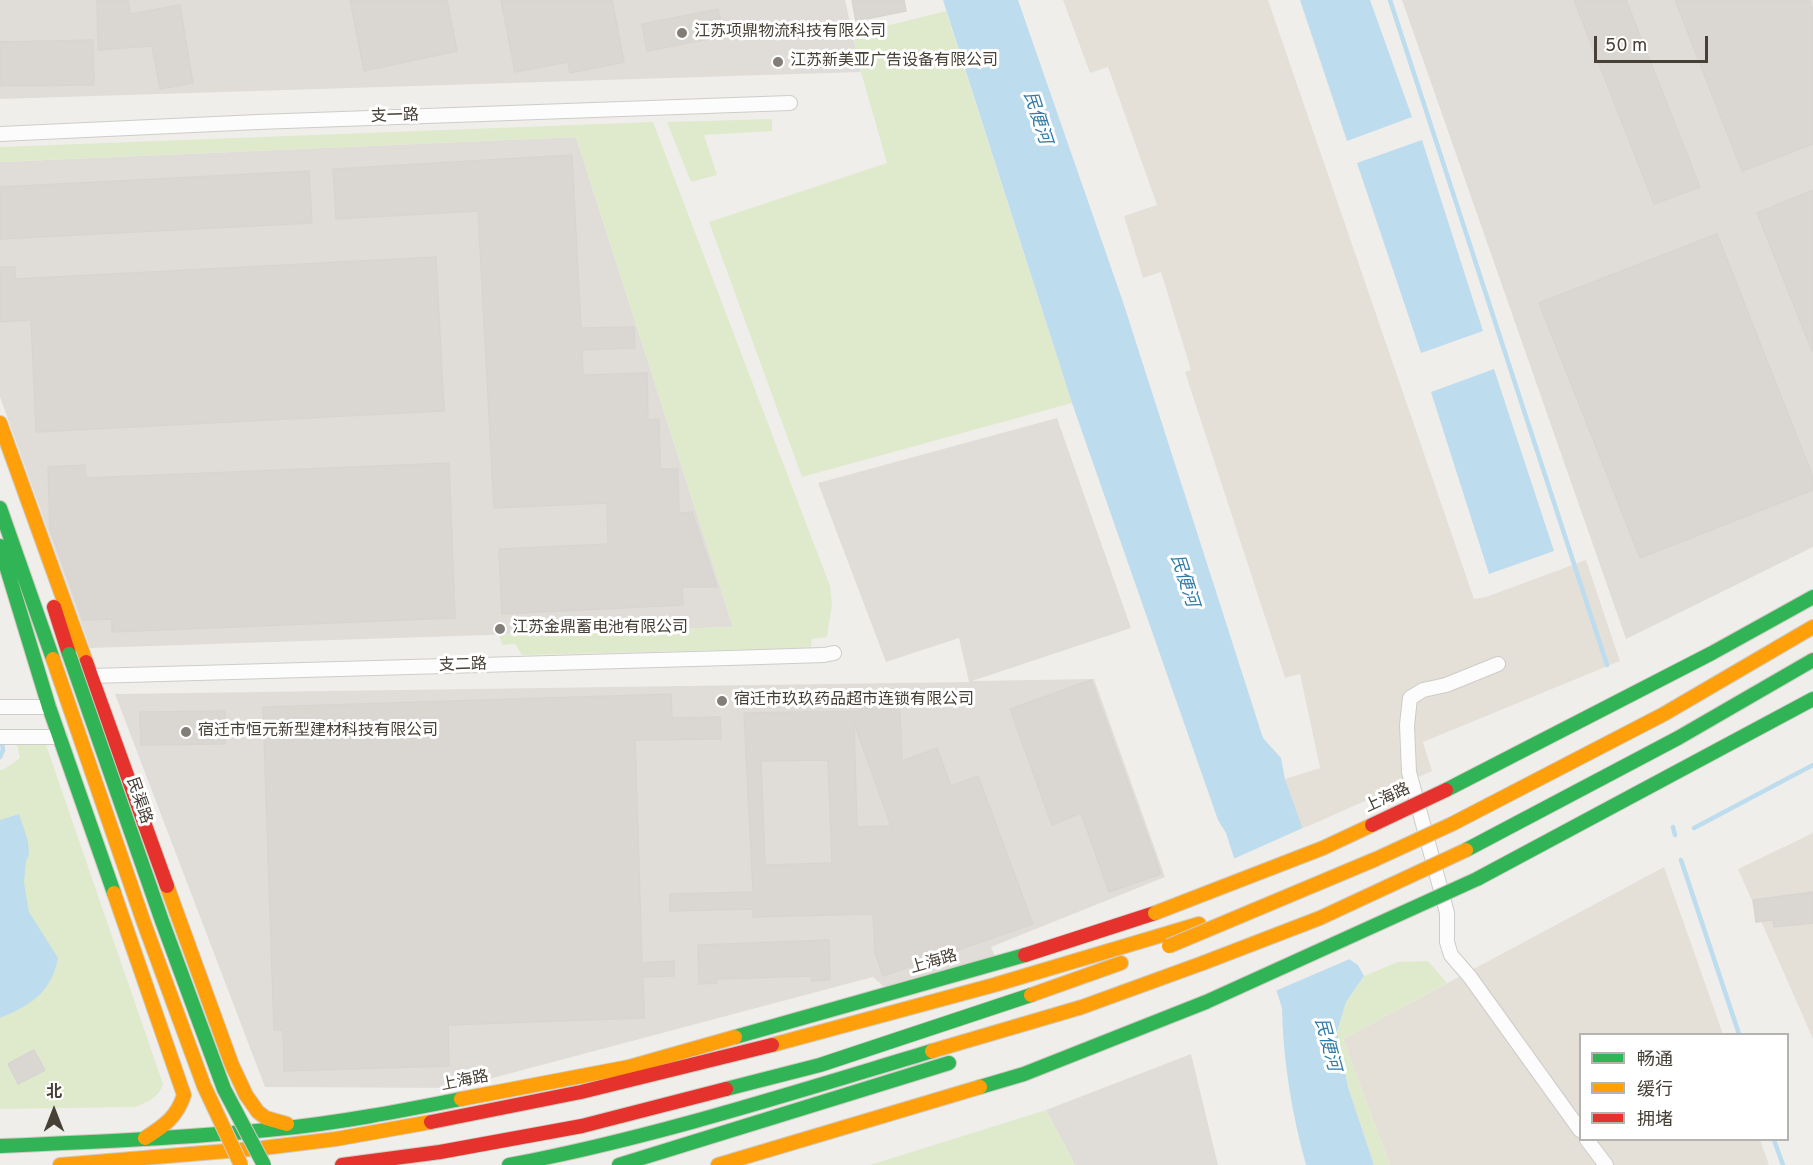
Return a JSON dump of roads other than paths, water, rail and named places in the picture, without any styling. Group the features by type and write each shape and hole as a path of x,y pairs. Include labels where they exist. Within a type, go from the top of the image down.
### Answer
{"main road":[{"path":"0,423 232,1065 257,1112 269,1121 280,1124 319,1124"},
{"name":"民渠路","path":"0,440 69,654 162,921 224,1089 264,1165"},
{"name":"民渠路","path":"0,508 144,923 204,1086 241,1165"},
{"path":"0,546 49,707 184,1095 180,1111 171,1122 142,1140"},
{"name":"上海路","path":"0,1146 142,1140 279,1129 384,1114 629,1067 1034,952 1155,913 1323,848 1446,790 1712,653 1813,597"},
{"path":"60,1165 263,1148 336,1139 489,1112 581,1092 835,1029 1167,940 1274,902 1452,824 1664,714 1813,627"},
{"path":"509,1165 567,1154 699,1120 1082,1007 1320,918 1466,850 1678,738 1813,660"},
{"path":"718,1165 1024,1074 1206,1002 1477,879 1813,699"},
{"path":"342,1165 441,1152 582,1126 820,1065 974,1015 1142,956 1167,940"},
{"path":"1012,1042 1082,1007"},
{"path":"619,1165 958,1060"}],"street":[{"name":"支一路","path":"0,134 258,122 790,104"},
{"name":"支二路","path":"91,676 834,653"},
{"path":"1498,664 1446,685 1423,690 1410,698 1407,724 1409,771 1447,913 1447,942 1451,955 1470,977 1579,1127"},
{"path":"0,707 49,707"},
{"path":"0,738 60,737"},
{"path":"1588,1141 1606,1165"}],"water":[{"name":"民便河","path":"943,0 1018,0 1123,302 1263,738 1281,758 1285,779 1349,959 1358,965 1364,976 1346,1002 1337,1032 1348,1087 1374,1165 1306,1165 1289,1087 1282,1008 1226,833 1218,820 1072,403"},
{"path":"1300,0 1370,0 1412,117 1347,141"},
{"path":"1422,140 1483,331 1421,353 1357,163"},
{"path":"1494,369 1554,551 1489,574 1431,392"},
{"path":"19,814 28,841 29,855 26,861 24,883 29,912 58,958 55,970 45,989 30,1003 0,1018 0,820"}],"waterway":[{"path":"1390,0 1607,665"},
{"path":"0,757 3,750 2,743"},
{"path":"1694,828 1813,765"},
{"path":"1673,827 1675,835"},
{"path":"1681,860 1739,1033"},
{"path":"1774,1141 1783,1165"}],"place":[{"name":"江苏项鼎物流科技有限公司","path":"682,33"},
{"name":"江苏新美亚广告设备有限公司","path":"778,62"},
{"name":"江苏金鼎蓄电池有限公司","path":"500,629"},
{"name":"宿迁市玖玖药品超市连锁有限公司","path":"722,701"},
{"name":"宿迁市恒元新型建材科技有限公司","path":"186,732"}]}
